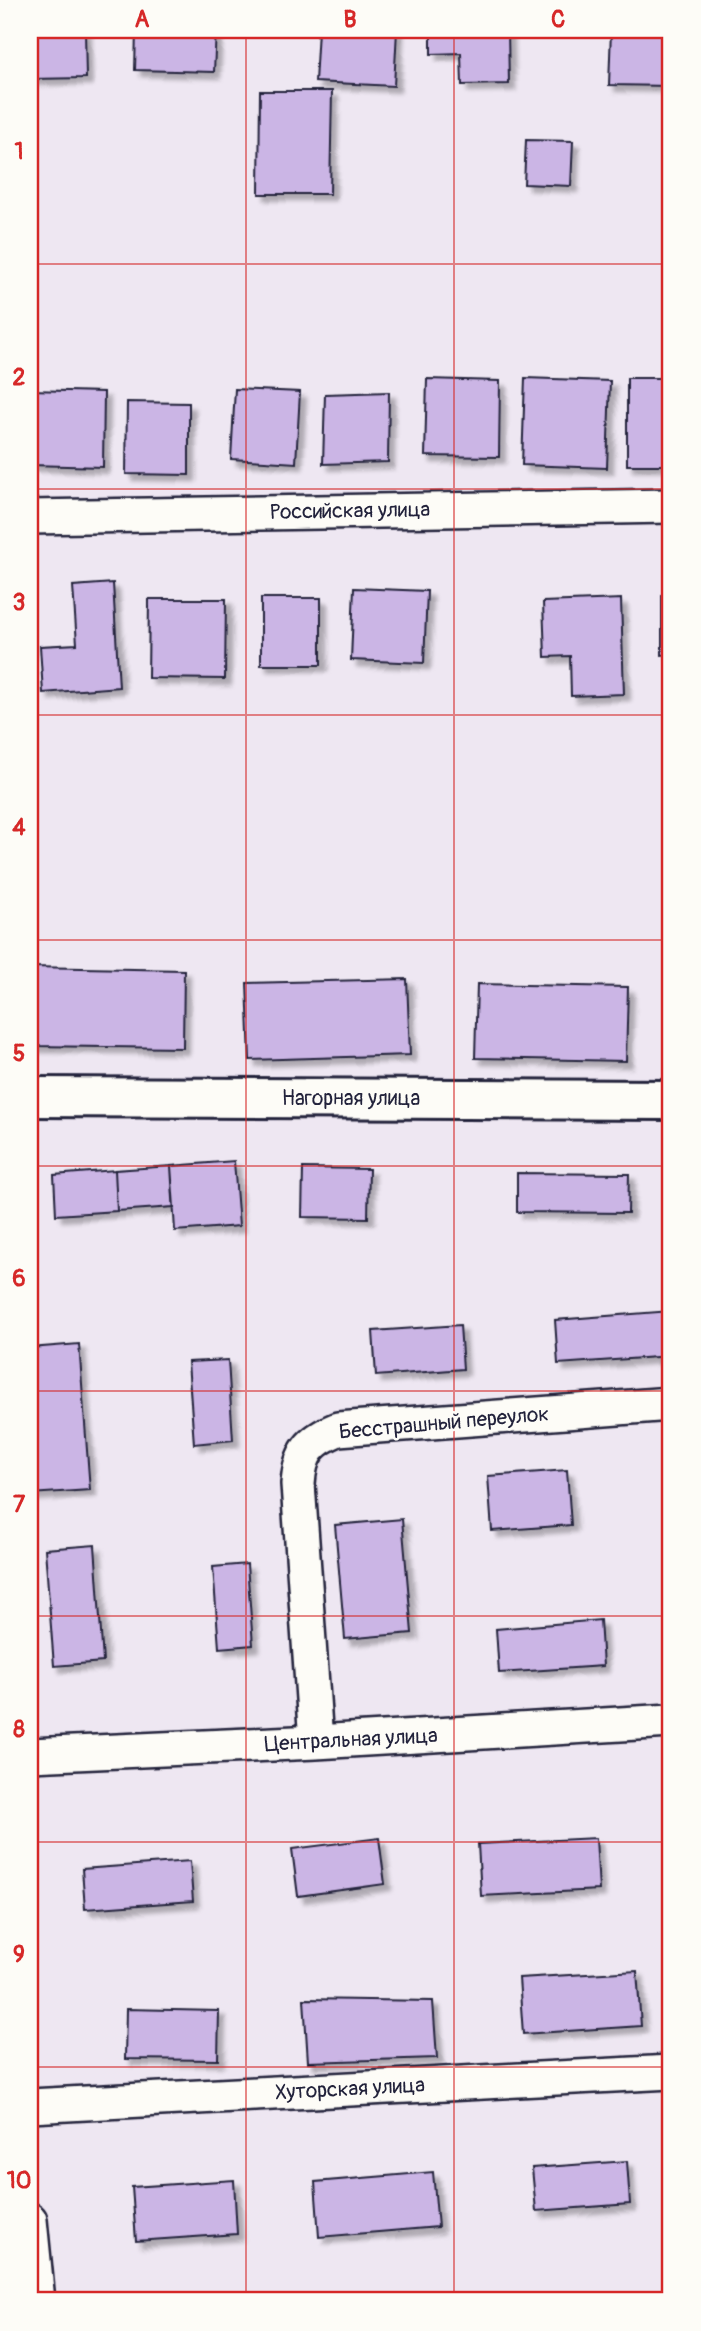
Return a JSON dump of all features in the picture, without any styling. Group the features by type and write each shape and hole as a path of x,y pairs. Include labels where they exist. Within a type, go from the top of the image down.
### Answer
{"street":[{"name":"Российская улица","path":"30,517 671,506"},
{"name":"Нагорная улица","path":"30,1097 671,1100"},
{"name":"Бесстрашный переулок","path":"316,1742 298,1484 299,1464 309,1447 321,1436 338,1429 671,1404"},
{"name":"Центральная улица","path":"30,1755 316,1742 671,1721"},
{"name":"Хуторская улица","path":"30,2106 671,2072"},
{"path":"30,2220 38,2301"}],"building":[{"path":"30,30 85,30 86,78 30,79"},
{"path":"136,30 216,30 214,72 135,70"},
{"path":"318,30 397,30 394,86 315,82"},
{"path":"431,30 508,30 509,84 462,85 461,53 431,54"},
{"path":"611,30 671,30 671,86 609,85"},
{"path":"260,91 332,91 330,194 259,194"},
{"path":"526,140 573,141 571,186 524,184"},
{"path":"525,378 610,381 607,468 522,465"},
{"path":"627,378 671,378 671,465 627,465"},
{"path":"427,379 500,381 499,457 425,456"},
{"path":"235,389 300,392 296,463 231,459"},
{"path":"30,390 104,392 103,467 30,465"},
{"path":"389,392 388,462 323,464 325,394"},
{"path":"127,402 189,403 189,475 126,474"},
{"path":"113,583 119,687 43,693 40,646 77,644 73,586"},
{"path":"354,588 427,591 424,663 351,660"},
{"path":"662,595 671,595 671,654 662,655"},
{"path":"261,598 321,598 321,665 261,665"},
{"path":"149,599 226,599 225,679 148,678"},
{"path":"621,599 624,694 571,696 570,656 545,657 543,602"},
{"path":"30,967 184,970 183,1048 30,1046"},
{"path":"407,979 410,1055 250,1060 247,983"},
{"path":"477,984 628,987 626,1061 475,1058"},
{"path":"234,1161 239,1226 175,1231 171,1166"},
{"path":"171,1166 174,1207 117,1211 115,1170"},
{"path":"303,1168 369,1169 368,1218 302,1217"},
{"path":"115,1170 117,1211 56,1215 54,1175"},
{"path":"517,1173 629,1174 628,1213 517,1212"},
{"path":"671,1311 671,1356 558,1364 555,1320"},
{"path":"460,1325 463,1369 376,1376 373,1331"},
{"path":"79,1344 90,1490 30,1494 30,1348"},
{"path":"228,1360 233,1440 194,1444 188,1362"},
{"path":"567,1470 571,1525 492,1531 488,1476"},
{"path":"402,1519 412,1633 345,1639 335,1525"},
{"path":"95,1545 103,1662 54,1666 45,1549"},
{"path":"247,1564 253,1645 219,1648 213,1567"},
{"path":"600,1620 603,1666 499,1673 496,1629"},
{"path":"379,1838 385,1884 298,1896 292,1849"},
{"path":"596,1838 599,1890 481,1896 478,1844"},
{"path":"190,1861 193,1901 85,1909 82,1869"},
{"path":"637,1971 641,2026 523,2034 519,1978"},
{"path":"304,1999 433,2001 437,2058 308,2062"},
{"path":"126,2009 219,2011 218,2060 125,2059"},
{"path":"627,2161 630,2204 536,2211 532,2168"},
{"path":"433,2172 438,2227 319,2237 315,2182"},
{"path":"234,2180 237,2234 136,2241 132,2187"}]}
